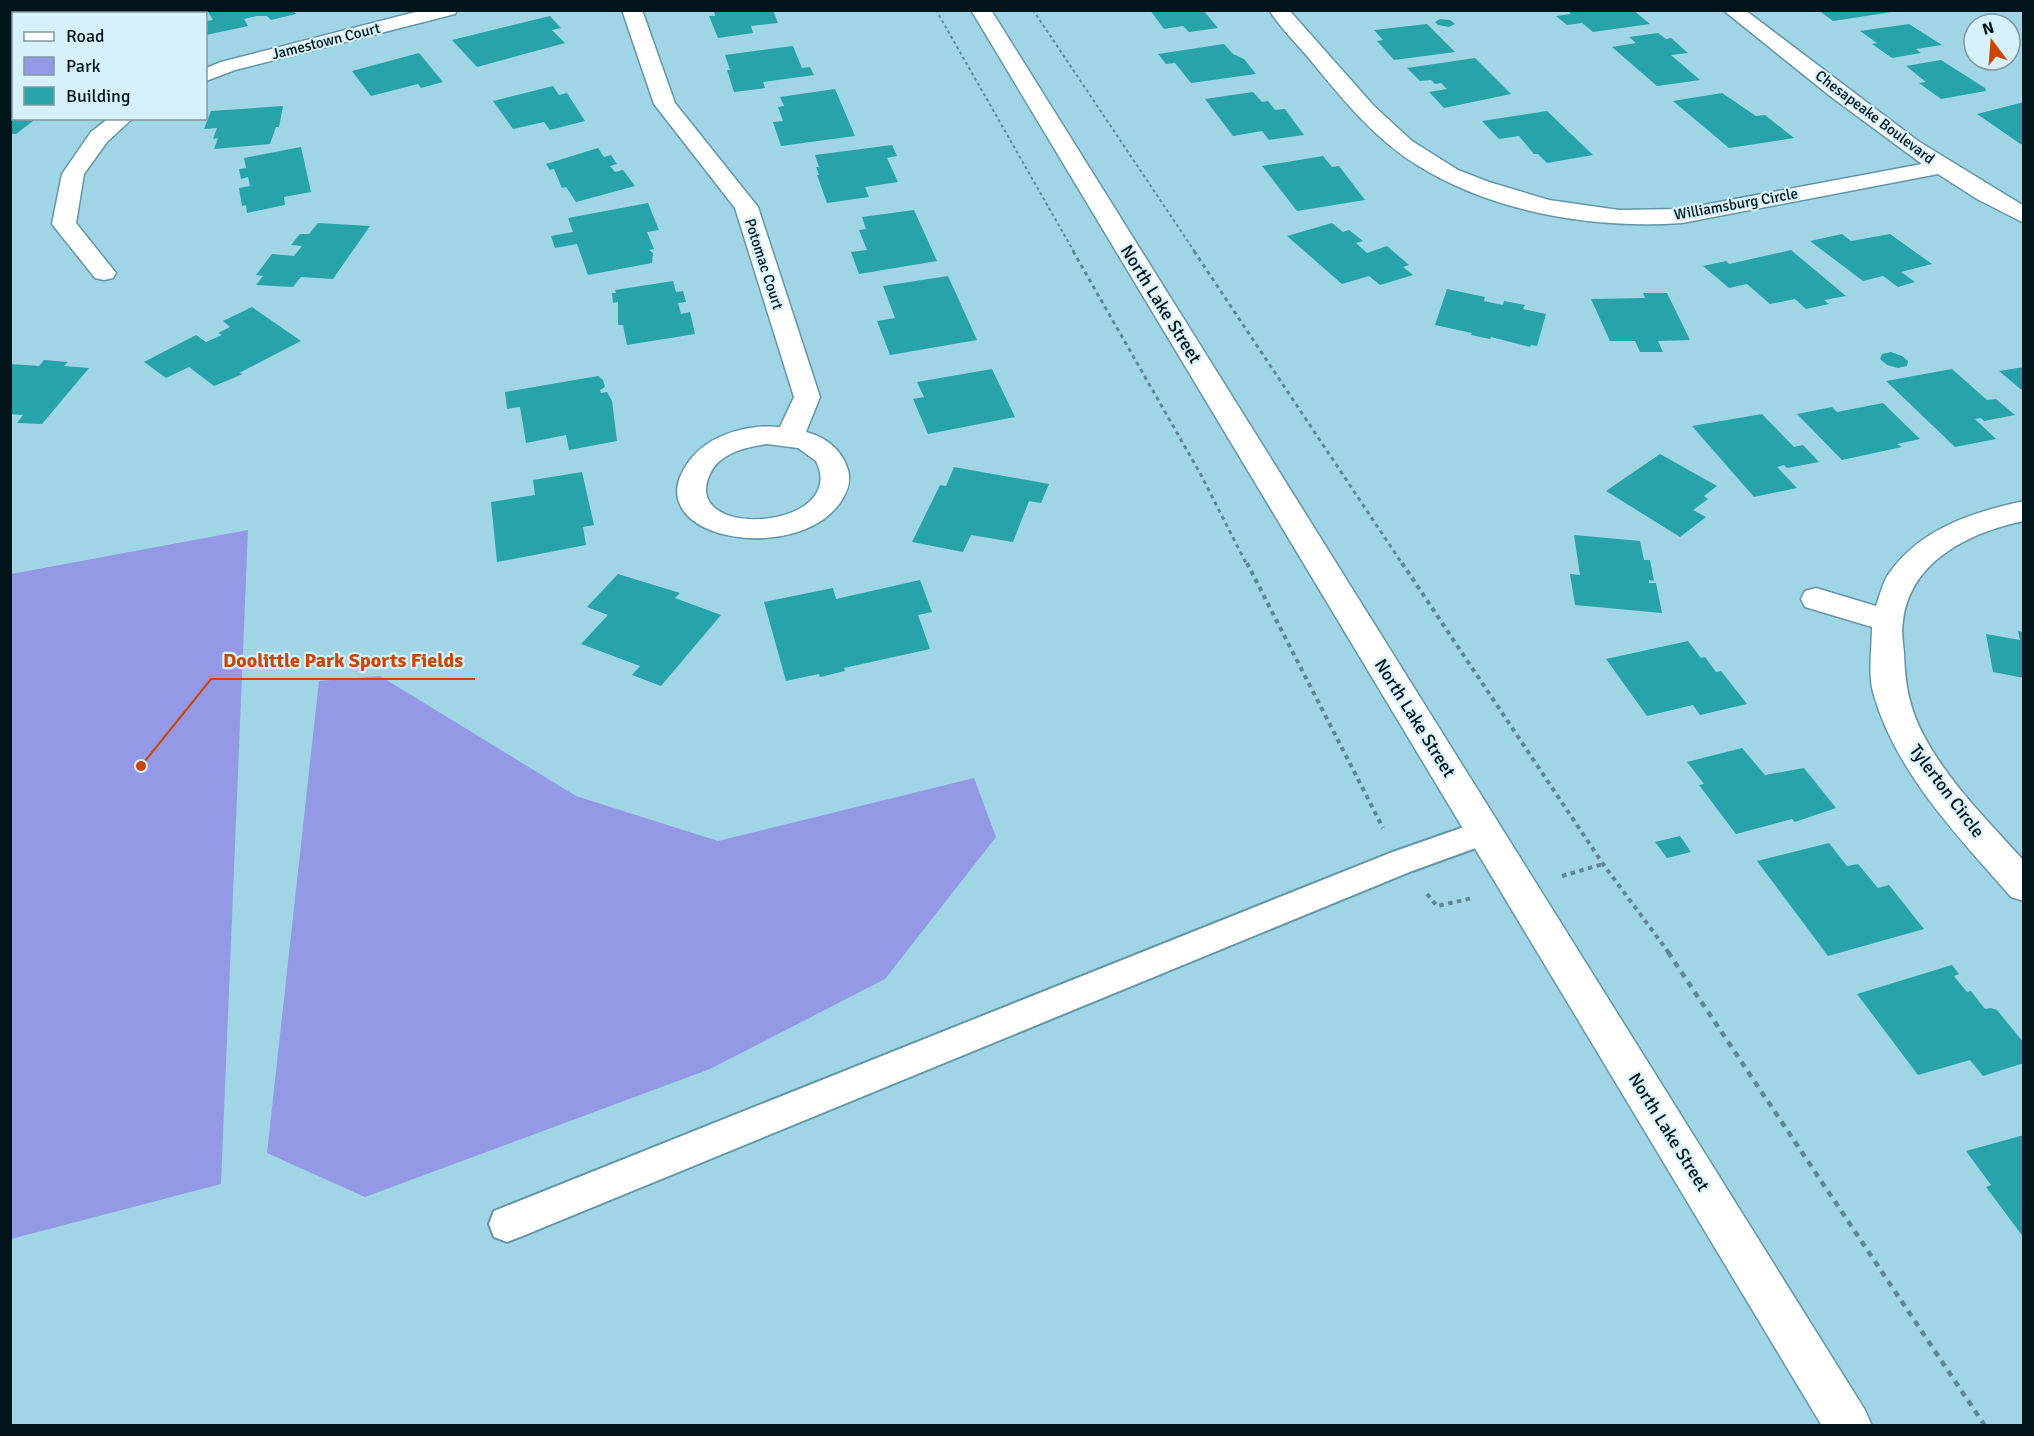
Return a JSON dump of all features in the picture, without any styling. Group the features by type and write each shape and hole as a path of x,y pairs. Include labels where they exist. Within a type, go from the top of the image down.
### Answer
{"street":[{"name":"Jamestown Court","path":"207,75 228,66 448,10"},
{"name":"Potomac Court","path":"632,10 664,104 746,207 807,397 789,437"},
{"name":"North Lake Street","path":"981,10 1849,1425"},
{"name":"Williamsburg Circle","path":"1278,10 1388,132 1414,153 1459,179 1524,200 1580,212 1633,217 1681,216 1941,167"},
{"name":"Chesapeake Boulevard","path":"1732,10 1941,167 1978,192 2024,216"},
{"path":"104,273 64,224 73,174 99,137 120,120"},
{"path":"1512,223 1524,200"},
{"path":"767,435 789,437 817,447 825,452 834,465 836,480 832,493 822,506 807,517 767,529 746,529 723,524 705,515 694,502 690,487 695,471 706,458 723,446 744,438 767,435"},
{"name":"Tylerton Circle","path":"2024,511 1987,519 1936,543 1901,578 1887,621 1889,690 1909,741 1955,808 2024,886"},
{"path":"1816,599 1887,621"}],"lane":[{"path":"507,1224 1401,862 1484,832"}],"path":[{"path":"936,10 1200,473 1401,862 1437,906 1519,888 1603,864"},
{"path":"1033,10 1603,864 1649,924 1984,1425"}],"green space":[{"path":"248,530 221,1184 11,1239 11,574"},
{"path":"380,676 576,796 718,841 974,778 996,837 885,979 710,1069 365,1197 267,1153 319,681"}],"building":[{"path":"207,10 293,10 296,14 271,20 267,16 244,19 248,26 207,35 207,21 213,20"},
{"path":"714,10 773,10 778,23 751,26 753,33 718,38 709,16 715,16"},
{"path":"1150,10 1203,10 1218,28 1189,32 1183,26 1164,29"},
{"path":"1567,10 1633,10 1650,24 1593,32 1582,23 1567,25 1556,16 1571,14"},
{"path":"1818,10 1892,10 1892,12 1833,21"},
{"path":"550,16 561,28 552,30 565,43 477,67 452,40"},
{"path":"1440,19 1450,20 1455,24 1449,27 1438,25 1435,22"},
{"path":"1427,24 1455,52 1394,60 1377,41 1383,40 1374,30"},
{"path":"1909,24 1942,45 1916,49 1921,53 1892,58 1872,44 1877,43 1860,31"},
{"path":"1658,33 1666,39 1671,38 1688,53 1671,55 1700,80 1657,86 1612,47 1636,43 1629,37"},
{"path":"1224,44 1233,54 1244,59 1256,74 1191,83 1175,63 1166,64 1158,54"},
{"path":"793,46 802,68 810,67 814,75 763,82 765,88 734,92 725,55"},
{"path":"419,53 443,82 421,88 418,84 371,96 352,71"},
{"path":"1475,58 1511,94 1444,108 1429,92 1447,89 1441,83 1435,84 1431,80 1420,81 1407,68"},
{"path":"1941,60 1985,88 1986,91 1941,99 1919,83 1926,82 1906,66"},
{"path":"10,85 12,86 12,120 34,120 16,134 10,134"},
{"path":"553,86 559,95 567,93 585,121 550,130 544,122 513,129 493,101"},
{"path":"835,89 855,136 781,146 773,122 783,121 778,107 784,106 780,97"},
{"path":"1253,92 1262,102 1268,101 1275,110 1285,109 1304,135 1269,140 1262,131 1233,136 1205,99"},
{"path":"1722,93 1756,116 1765,115 1794,138 1729,148 1673,101"},
{"path":"2024,102 2022,145 1977,114"},
{"path":"283,106 279,127 276,127 270,144 214,149 218,138 213,139 217,128 204,129 211,111"},
{"path":"1547,111 1593,155 1547,163 1538,154 1534,154 1519,136 1499,139 1482,121"},
{"path":"892,145 897,156 887,158 898,182 865,187 869,197 827,203 817,175 819,175 816,167 819,167 815,155"},
{"path":"301,147 311,192 284,197 285,205 247,213 246,205 242,206 239,188 250,186 248,177 241,179 239,169 246,168 244,158"},
{"path":"598,148 604,157 611,155 617,164 610,166 615,172 623,170 635,186 576,202 566,187 562,188 554,169 550,170 546,164"},
{"path":"1323,156 1332,167 1339,166 1365,200 1297,211 1262,166"},
{"path":"648,203 659,230 647,232 654,249 649,250 653,253 652,263 588,275 577,244 555,248 551,236 573,232 568,218"},
{"path":"914,210 937,261 859,274 851,252 867,250 859,230 866,229 862,217"},
{"path":"318,223 370,226 333,279 301,277 293,287 256,285 263,276 256,275 272,254 294,256 302,246 291,245 300,234 309,234"},
{"path":"1332,223 1343,232 1349,230 1363,241 1356,243 1367,253 1387,246 1409,265 1403,267 1413,275 1380,285 1369,276 1342,284 1287,236"},
{"path":"1842,234 1851,241 1890,234 1932,264 1901,272 1915,282 1898,287 1883,276 1863,281 1810,241"},
{"path":"1791,250 1846,296 1824,300 1829,304 1806,309 1795,299 1770,304 1747,284 1729,288 1703,266 1726,261 1729,264"},
{"path":"948,276 977,340 890,355 877,321 895,318 883,286"},
{"path":"673,281 676,292 683,291 686,302 678,303 681,314 690,312 695,334 627,345 623,325 618,325 618,302 613,303 612,293 616,293 615,290"},
{"path":"1447,289 1485,297 1484,301 1503,305 1504,301 1525,305 1523,309 1546,314 1537,346 1531,345 1530,347 1491,337 1490,339 1435,325"},
{"path":"1643,293 1667,293 1690,340 1658,341 1663,352 1640,352 1635,341 1610,341 1591,299 1645,298"},
{"path":"252,307 301,341 239,373 243,374 214,386 189,367 166,378 144,362 196,335 206,342 222,335 218,333 230,327 223,321"},
{"path":"1891,352 1908,361 1907,366 1898,368 1887,365 1880,359 1882,354"},
{"path":"44,360 68,362 64,366 89,368 42,424 17,423 23,415 10,414 10,364 39,366"},
{"path":"2024,367 2024,392 1999,371"},
{"path":"992,369 1015,417 928,434 913,399 924,397 917,382"},
{"path":"1952,369 1987,400 1996,399 2015,415 1984,421 1981,418 1975,419 1996,439 1955,447 1886,381"},
{"path":"598,376 603,380 605,387 600,390 601,393 607,392 612,401 617,441 569,450 566,435 526,443 520,407 507,409 505,392"},
{"path":"1883,403 1920,439 1897,444 1902,447 1842,460 1797,414 1832,407 1837,412"},
{"path":"1762,414 1794,447 1803,445 1819,462 1787,468 1784,465 1777,467 1797,488 1754,497 1692,426"},
{"path":"1660,454 1717,486 1704,496 1708,499 1693,510 1706,517 1680,537 1606,491"},
{"path":"954,467 1049,484 1041,503 1029,501 1013,542 971,535 963,552 912,542 940,485 946,486"},
{"path":"582,472 594,525 583,527 586,545 497,562 491,502 535,495 533,480"},
{"path":"1574,535 1640,541 1644,560 1650,560 1654,581 1649,580 1649,583 1656,583 1662,613 1575,605 1570,574 1580,575"},
{"path":"618,574 680,593 675,598 721,615 661,686 632,675 640,666 581,644 608,615 587,607"},
{"path":"920,580 932,612 918,615 930,649 844,668 845,671 820,677 819,674 786,681 764,602 833,588 836,599"},
{"path":"2018,631 2024,632 2024,678 1993,672 1986,634 2020,640"},
{"path":"1688,641 1701,658 1705,657 1716,672 1721,671 1747,704 1700,715 1693,705 1647,716 1606,659"},
{"path":"1742,748 1765,775 1804,768 1836,808 1795,822 1792,819 1736,834 1699,785 1704,784 1687,762"},
{"path":"1680,836 1691,852 1667,858 1655,842"},
{"path":"1829,843 1847,866 1858,864 1878,888 1889,885 1924,929 1828,956 1757,861"},
{"path":"1952,965 1959,974 1954,976 1967,992 1971,991 1985,1009 1997,1010 2024,1043 2024,1063 1983,1076 1970,1060 1918,1075 1857,994"},
{"path":"2024,1135 2024,1238 1986,1187 1991,1185 1966,1151"}],"place":[{"name":"Doolittle Park Sports Fields","path":"141,766"}]}
